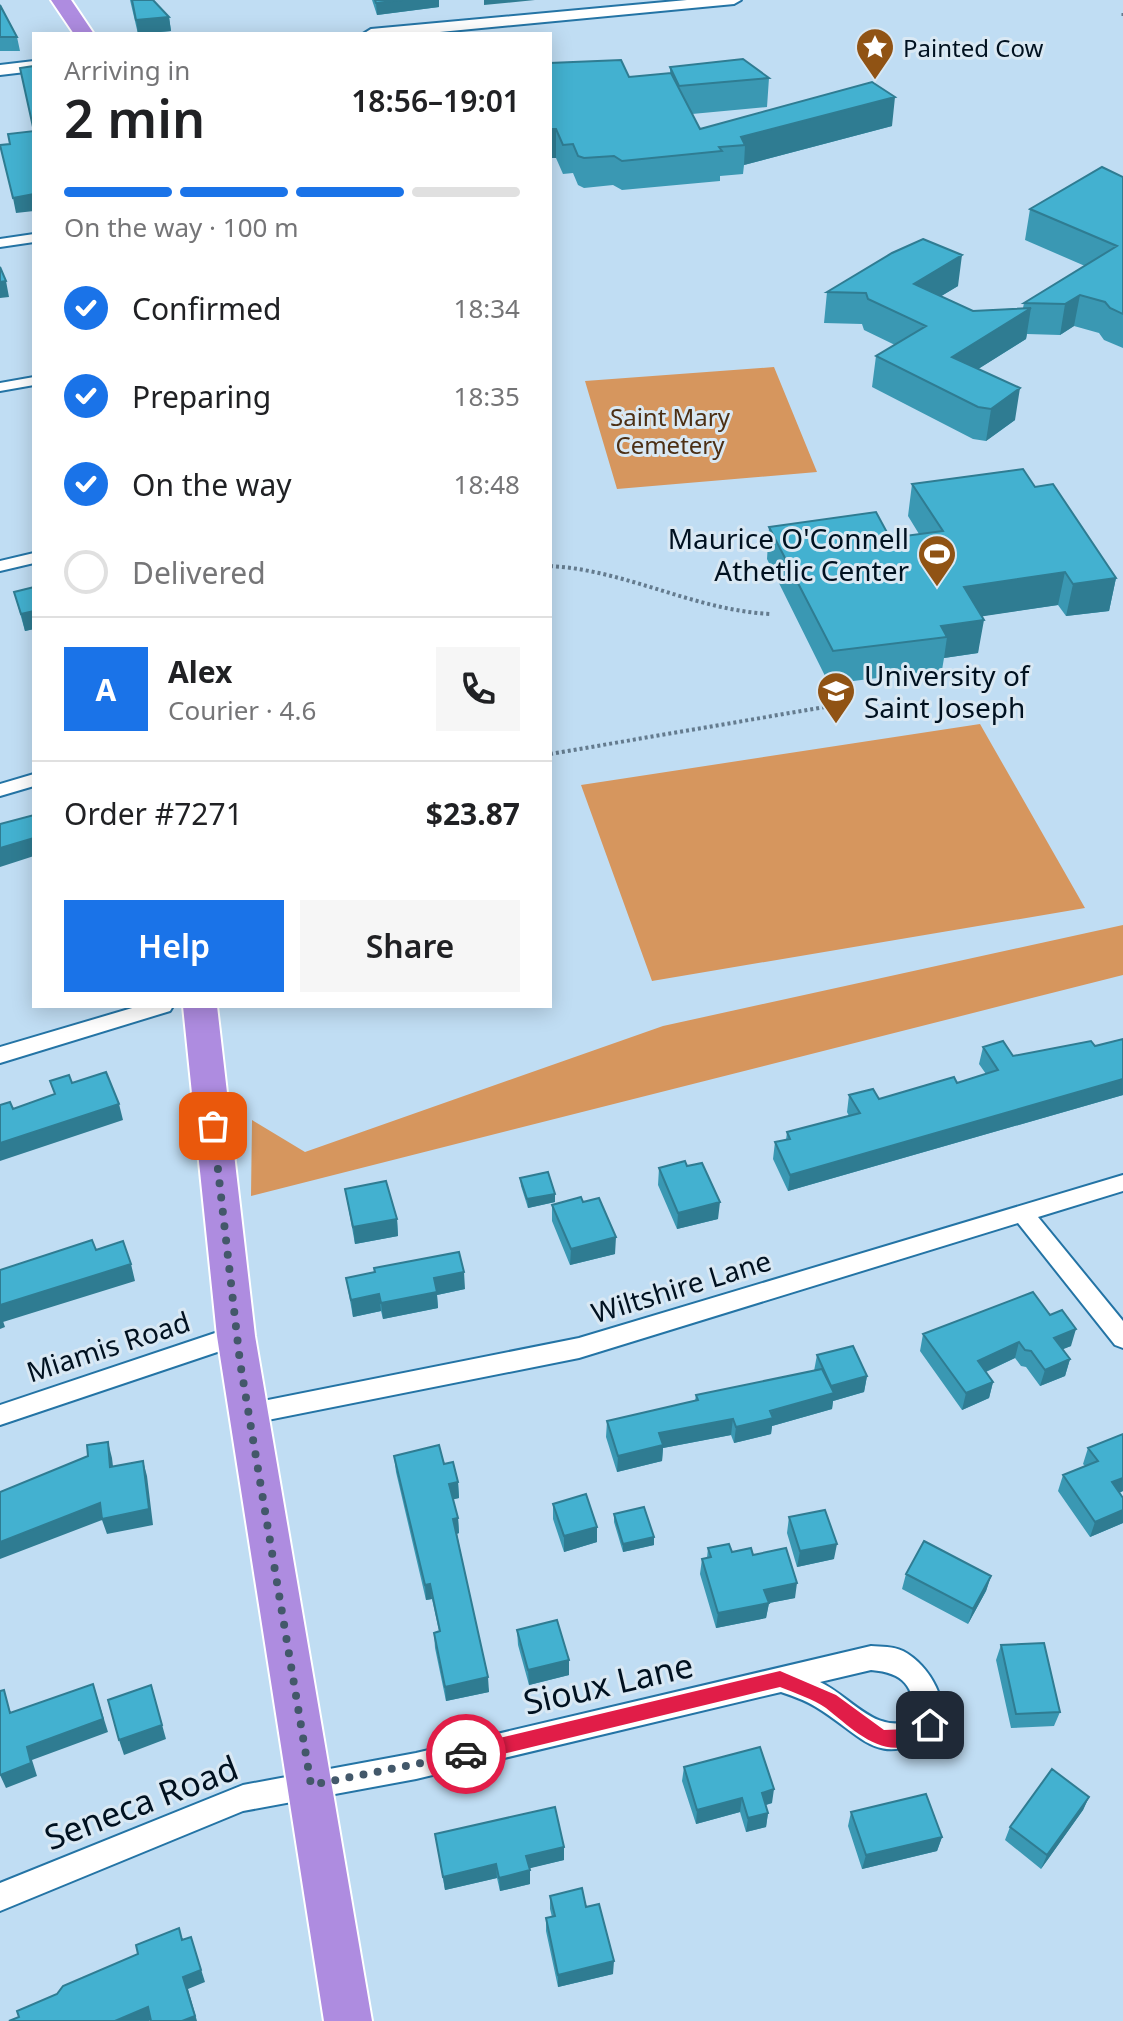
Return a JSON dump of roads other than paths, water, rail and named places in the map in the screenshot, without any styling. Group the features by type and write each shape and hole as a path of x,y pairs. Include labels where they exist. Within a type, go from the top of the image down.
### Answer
{"highway":[{"path":"61,0 83,32"},
{"path":"200,1008 236,1336 348,2021"}],"street":[{"path":"392,32 734,0"},
{"path":"0,70 32,66"},
{"path":"0,243 32,238"},
{"path":"0,387 32,381"},
{"path":"0,566 32,558"},
{"path":"0,790 32,781"},
{"path":"0,1055 156,1008"},
{"name":"Wiltshire Lane","path":"248,1414 579,1348 1123,1183"},
{"path":"1024,1215 1123,1338"},
{"name":"Miamis Road","path":"0,1415 236,1336"},
{"name":"Sioux Lane","path":"311,1785 416,1766 780,1679 871,1658 895,1660 914,1673 927,1697 930,1725 910,1737 882,1739 849,1718 830,1701 780,1679"},
{"name":"Seneca Road","path":"0,1897 217,1806 260,1793 311,1785"}],"place":[{"name":"Painted Cow","path":"875,81"},
{"name":"Maurice O'Connell Athetlic Center","path":"937,588"},
{"name":"University of Saint Joseph","path":"836,725"}],"park label":[{"name":"Saint Mary Cemetery","path":"670,430"}]}
